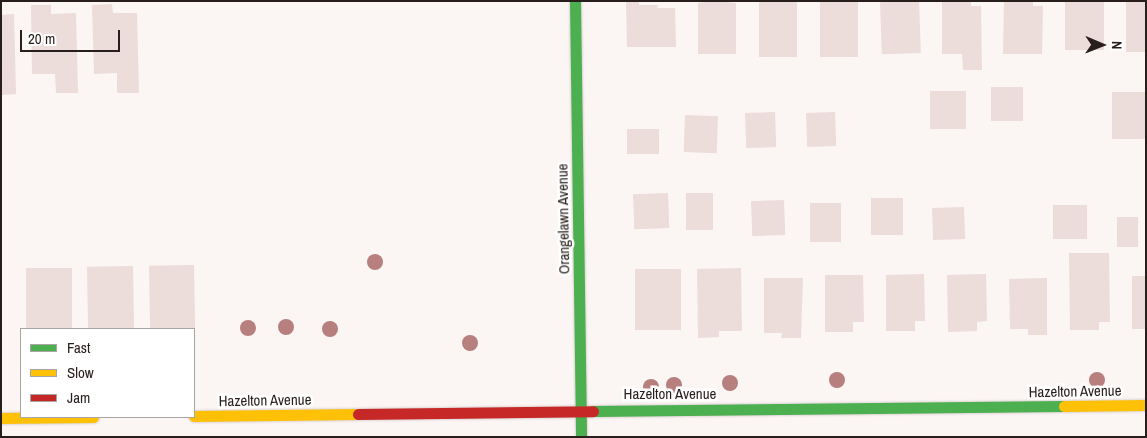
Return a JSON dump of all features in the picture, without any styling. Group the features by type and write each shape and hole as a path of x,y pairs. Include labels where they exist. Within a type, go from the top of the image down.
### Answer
{"street":[{"name":"Orangelawn Avenue","path":"575,1 581,437"},
{"name":"Hazelton Avenue","path":"195,416 581,410 1146,405"},
{"path":"1,418 20,418"}],"building":[{"path":"626,1 639,1 639,5 658,5 657,8 675,8 676,47 627,47"},
{"path":"716,1 736,3 736,54 698,54 698,3"},
{"path":"759,1 797,1 797,57 759,57"},
{"path":"820,1 858,1 858,57 820,57"},
{"path":"919,1 921,53 882,54 880,2"},
{"path":"942,1 971,1 971,6 981,6 982,70 963,70 962,54 942,54"},
{"path":"1004,1 1033,1 1033,6 1043,6 1042,54 1003,54"},
{"path":"1065,1 1104,1 1104,50 1065,50"},
{"path":"1126,1 1146,1 1146,52 1126,52"},
{"path":"112,4 113,13 137,13 139,93 117,93 117,73 94,74 92,5"},
{"path":"31,5 51,5 51,14 76,13 78,93 56,93 55,74 32,74"},
{"path":"14,14 16,94 1,95 1,15"},
{"path":"991,87 1023,87 1023,121 991,121"},
{"path":"930,91 966,91 966,129 930,129"},
{"path":"1112,92 1146,92 1146,139 1112,139"},
{"path":"775,112 776,147 746,148 745,113"},
{"path":"835,112 836,146 807,147 806,113"},
{"path":"685,115 718,116 717,153 684,152"},
{"path":"627,129 659,129 659,154 627,154"},
{"path":"668,193 669,228 634,229 633,194"},
{"path":"686,193 713,193 713,230 686,230"},
{"path":"871,198 903,198 903,235 871,235"},
{"path":"784,200 785,235 752,236 751,201"},
{"path":"810,203 841,203 841,242 810,242"},
{"path":"1053,205 1087,205 1087,239 1053,239"},
{"path":"964,207 965,239 933,240 932,208"},
{"path":"1117,217 1138,217 1138,247 1117,247"},
{"path":"1069,253 1109,253 1110,322 1099,322 1099,330 1070,330"},
{"path":"194,265 195,329 150,328 149,266"},
{"path":"133,266 134,328 88,328 87,267"},
{"path":"26,268 72,268 72,328 26,328"},
{"path":"741,268 742,331 719,331 719,337 698,338 697,269"},
{"path":"635,269 681,269 681,330 635,330"},
{"path":"924,274 925,321 915,321 915,331 886,331 886,275"},
{"path":"986,274 987,321 977,322 977,331 948,332 947,275"},
{"path":"825,275 863,275 864,322 853,322 853,332 825,332"},
{"path":"1132,276 1146,276 1146,329 1132,329"},
{"path":"764,278 803,278 801,338 781,338 782,333 764,333"},
{"path":"1047,278 1047,335 1028,335 1028,329 1010,329 1009,279"}],"traffic: fast":[{"path":"575,1 581,437"},
{"path":"593,411 1064,406"}],"traffic: slow":[{"path":"1064,406 1146,405"},
{"path":"195,416 358,414"},
{"path":"1,418 20,418"}],"traffic: jam":[{"path":"358,414 593,411"}]}
